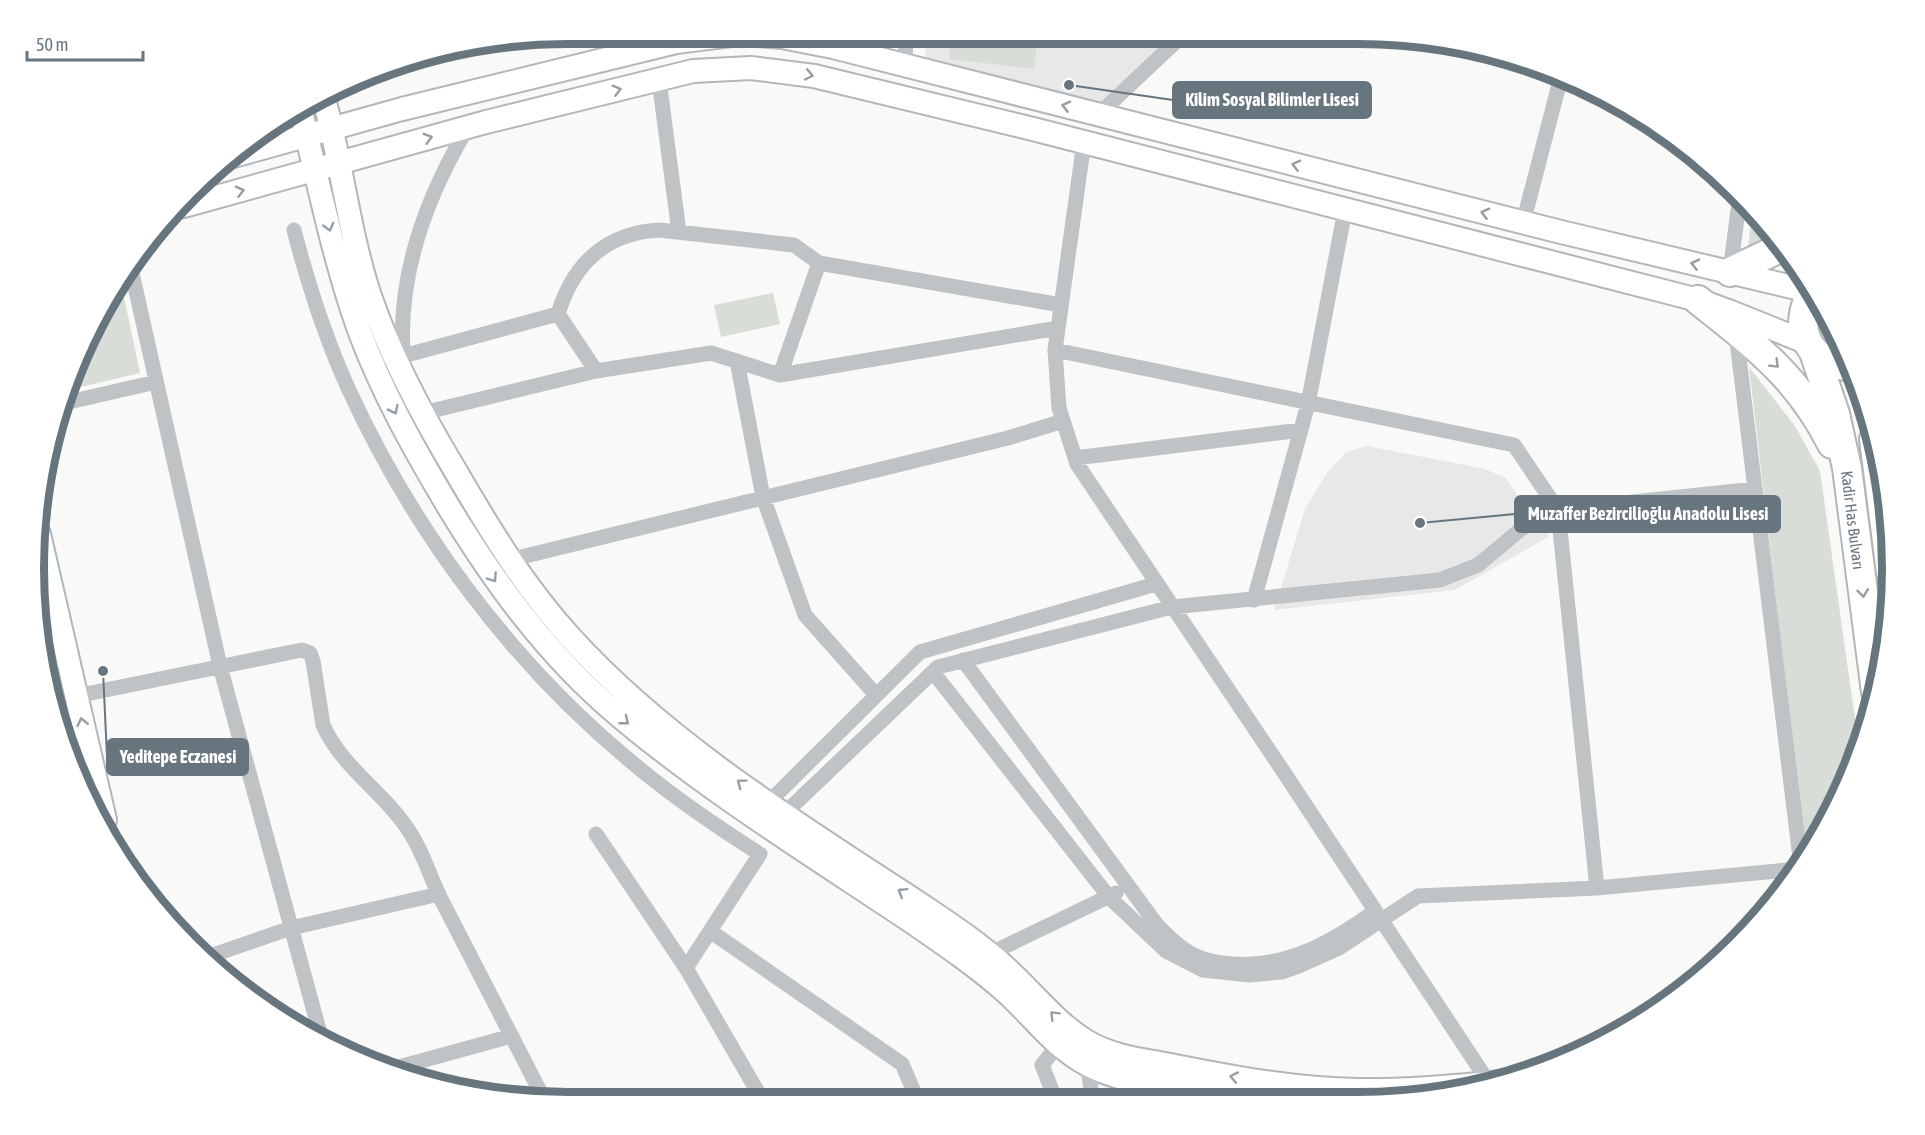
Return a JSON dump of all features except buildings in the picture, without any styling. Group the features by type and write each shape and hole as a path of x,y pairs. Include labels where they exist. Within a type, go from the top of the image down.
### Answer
{"highway":[{"path":"1730,272 1774,251"},
{"path":"1698,300 1775,363 1802,395 1828,437 1849,488"},
{"name":"Kadir Has Bulvarı","path":"1808,301 1803,311 1802,322 1835,414 1849,488 1872,663"},
{"path":"1811,347 1832,364 1841,365"}],"street":[{"path":"249,152 634,44"},
{"path":"820,44 1523,223 1801,289"},
{"path":"905,65 906,44"},
{"path":"1099,114 1173,44"},
{"path":"190,204 468,127 693,71 731,68 793,72 1084,142 1698,300 1811,347"},
{"path":"659,80 679,232"},
{"path":"1523,223 1559,84"},
{"path":"325,104 340,163 356,245 369,293 406,380 509,560 568,634 626,693 658,720 777,817 970,962 1012,997 1058,1044 1086,1064 1116,1077 1199,1092"},
{"path":"302,116 348,295 359,329 375,370 410,442 468,539 495,580 530,626 562,662 617,714 677,761 777,817 916,901 1004,965 1072,1032 1092,1045 1119,1055 1254,1081 1306,1087 1393,1090"},
{"path":"406,380 403,356 404,307 414,246 435,189 468,127"},
{"path":"1084,142 1055,350 1059,408 1075,458 1084,476 1378,916 1490,1075"},
{"path":"1730,272 1738,208"},
{"path":"1254,600 1308,404 1345,210"},
{"path":"294,230 304,270 332,349 366,425 418,515 477,600 534,668 604,738 692,809 760,854"},
{"path":"558,314 569,285 577,272 598,251 634,233 659,230 794,245 819,263 1061,304"},
{"path":"780,375 819,263"},
{"path":"132,276 220,666 319,1028"},
{"path":"403,356 558,314"},
{"path":"558,314 596,372"},
{"path":"423,413 596,372 711,353 780,375 1058,328"},
{"path":"1735,330 1799,849"},
{"path":"1055,350 1514,445 1558,510 1597,888"},
{"path":"737,361 763,497 805,615 876,695"},
{"path":"70,402 156,382"},
{"path":"509,560 1008,438 1063,421"},
{"path":"1075,458 1301,430"},
{"path":"777,817 938,667 1172,608 1440,580 1472,568 1490,556 1532,520 1558,510 1755,489"},
{"path":"44,557 102,806"},
{"path":"686,968 760,854 777,817 876,695 920,652 1156,584"},
{"path":"76,696 302,650 310,653 323,725 327,734 344,760 386,802 408,829 540,1090"},
{"path":"963,660 1157,925 1169,937 1197,957 1216,962 1248,964 1279,961 1334,939 1418,896 1597,888 1785,870"},
{"path":"933,672 1109,897 1166,951 1203,970 1236,975 1282,972 1339,948 1378,916"},
{"path":"596,834 686,968 758,1092"},
{"path":"989,954 1129,887"},
{"path":"215,954 291,928 439,894"},
{"path":"710,931 902,1064 914,1092"},
{"path":"404,1066 512,1036"},
{"path":"1052,1092 1042,1065 1058,1044"},
{"path":"1086,1064 1091,1092"}],"shaded area":[{"path":"926,44 1165,44 1098,108 925,62"},
{"path":"951,44 1037,44 1034,69 949,59"},
{"path":"1751,222 1769,244 1747,257"},
{"path":"123,291 140,373 75,388 98,336"},
{"path":"773,293 780,324 721,337 714,305"},
{"path":"1816,316 1834,351 1827,349 1814,328"},
{"path":"1749,367 1795,426 1820,471 1856,728 1842,768 1804,841"},
{"path":"1367,446 1485,469 1506,478 1527,510 1550,536 1455,590 1274,610 1305,509 1327,473 1346,452"}],"place":[{"name":"Kilim Sosyal Bilimler Lisesi","path":"1069,85"},
{"name":"Muzaffer Bezircilioğlu Anadolu Lisesi","path":"1420,523"},
{"name":"Yeditepe Eczanesi","path":"103,671"}]}
